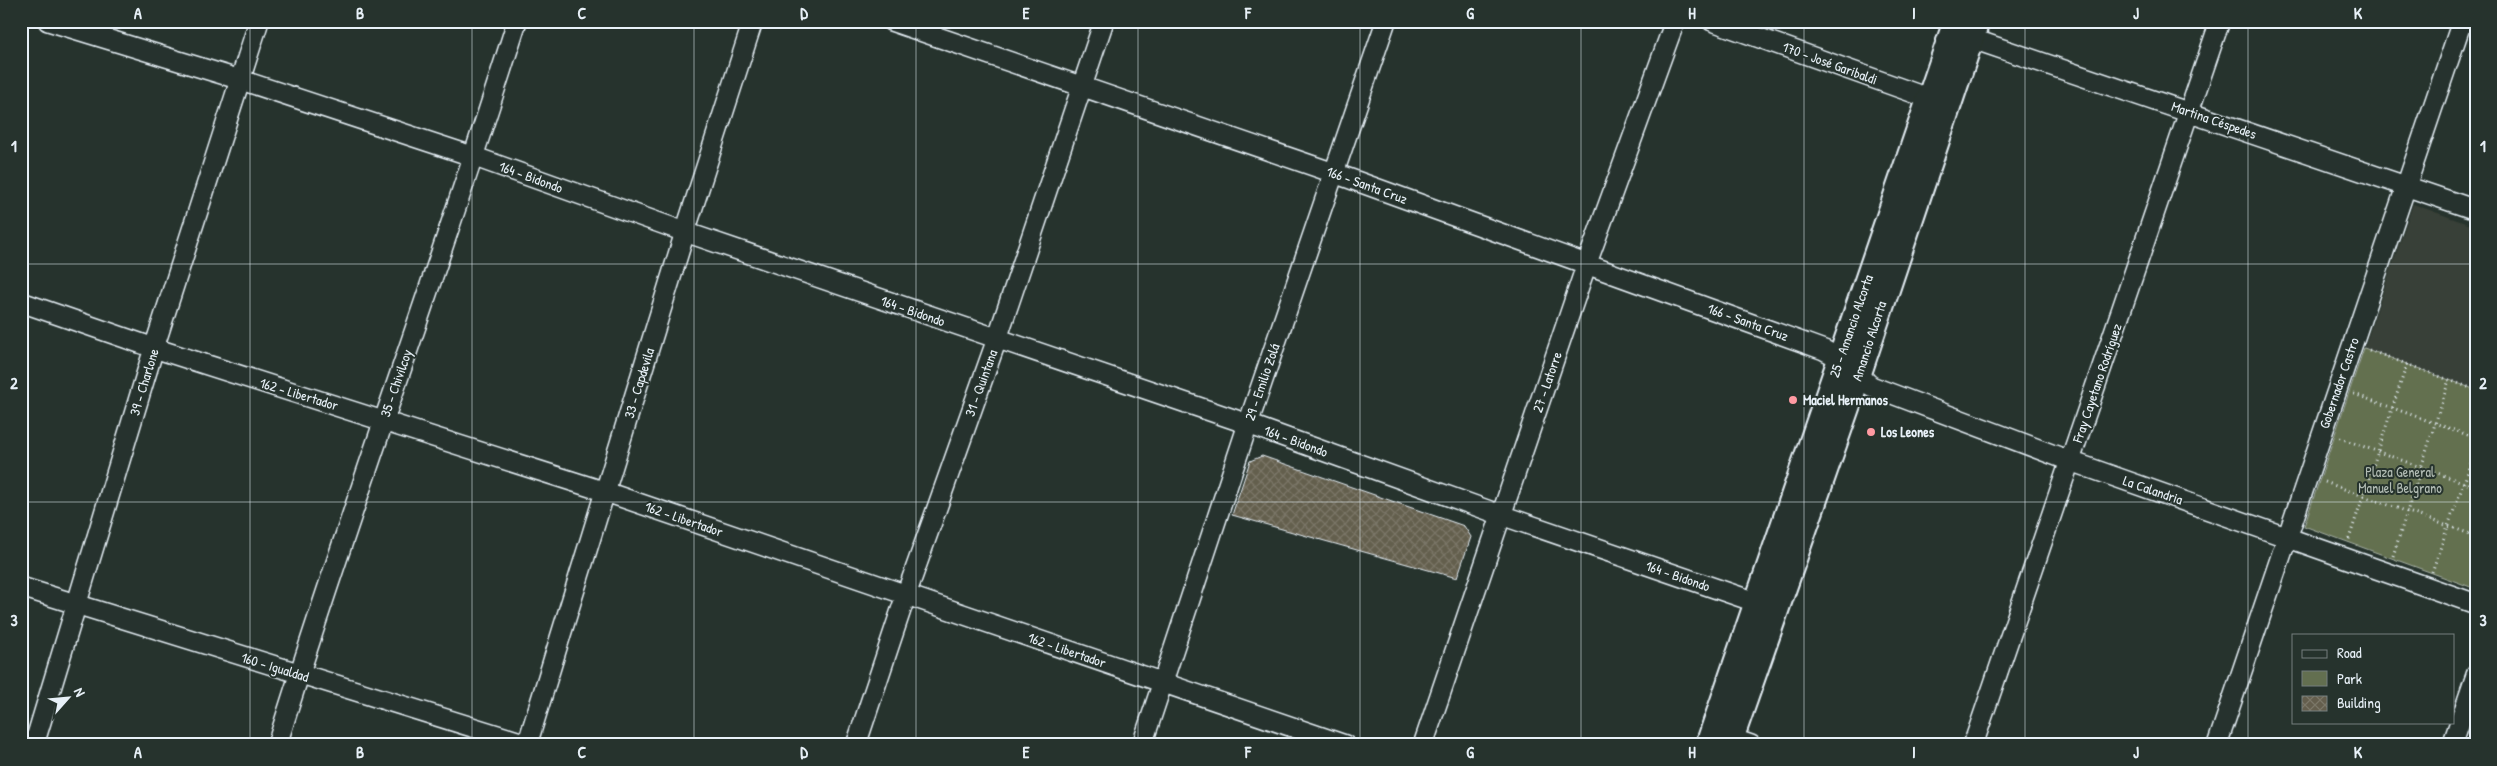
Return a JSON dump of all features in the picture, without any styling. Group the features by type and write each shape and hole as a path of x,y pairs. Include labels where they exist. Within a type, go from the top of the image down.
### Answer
{"main road":[{"name":"25 - Amancio Alcorta","path":"1726,741 1839,358 1938,102 1964,28"},
{"name":"Amancio Alcorta","path":"1766,605 1858,376 1938,102"}],"street":[{"name":"164 - Bidondo","path":"48,21 241,80 474,157 997,340 1248,424 1501,515 1766,605"},
{"name":"39 - Charlone","path":"34,745 75,603 154,348 259,21"},
{"name":"35 - Chivilcoy","path":"276,745 383,420 474,157 517,21"},
{"name":"33 - Capdevila","path":"528,745 685,232 753,21"},
{"name":"166 - Santa Cruz","path":"891,21 1334,173 1587,263 1824,350 1839,358"},
{"name":"31 - Quintana","path":"856,745 906,594 997,340 1104,21"},
{"name":"29 - Emilio Zolá","path":"1142,745 1248,424 1386,21"},
{"name":"27 - Latorre","path":"1423,745 1587,263 1675,21"},
{"name":"170 - José Garibaldi","path":"1712,21 1938,102"},
{"name":"Fray Cayetano Rodríguez","path":"1972,745 2220,21"},
{"name":"Gobernador Castro","path":"2216,745 2462,21"},
{"name":"Martina Céspedes","path":"1964,28 2188,111 2476,210"},
{"name":"162 - Libertador","path":"21,302 154,348 606,492 1344,745"},
{"name":"La Calandria","path":"1839,358 1871,386 2070,462 2476,604"},
{"name":"160 - Igualdad","path":"21,587 528,745"},
{"path":"2452,745 2476,675"}],"path":[{"path":"2364,348 2476,390"},
{"path":"2348,542 2407,364"},
{"path":"2392,559 2449,380"},
{"path":"2349,392 2476,438"},
{"path":"2334,436 2476,487"},
{"path":"2432,573 2476,450"},
{"path":"2319,480 2476,536"},
{"path":"2339,539 2357,546"},
{"path":"2384,555 2400,562"},
{"path":"2424,570 2441,576"}],"shaded area":[{"path":"2413,204 2476,227 2476,390 2364,348"}],"green space":[{"name":"Plaza General Manuel Belgrano","path":"2364,348 2476,390 2476,589 2304,526"}],"building":[{"path":"1262,456 1464,526 1471,537 1457,578 1232,515 1250,461"}],"place":[{"name":"Maciel Hermanos","path":"1793,400"},
{"name":"Los Leones","path":"1871,432"}]}
